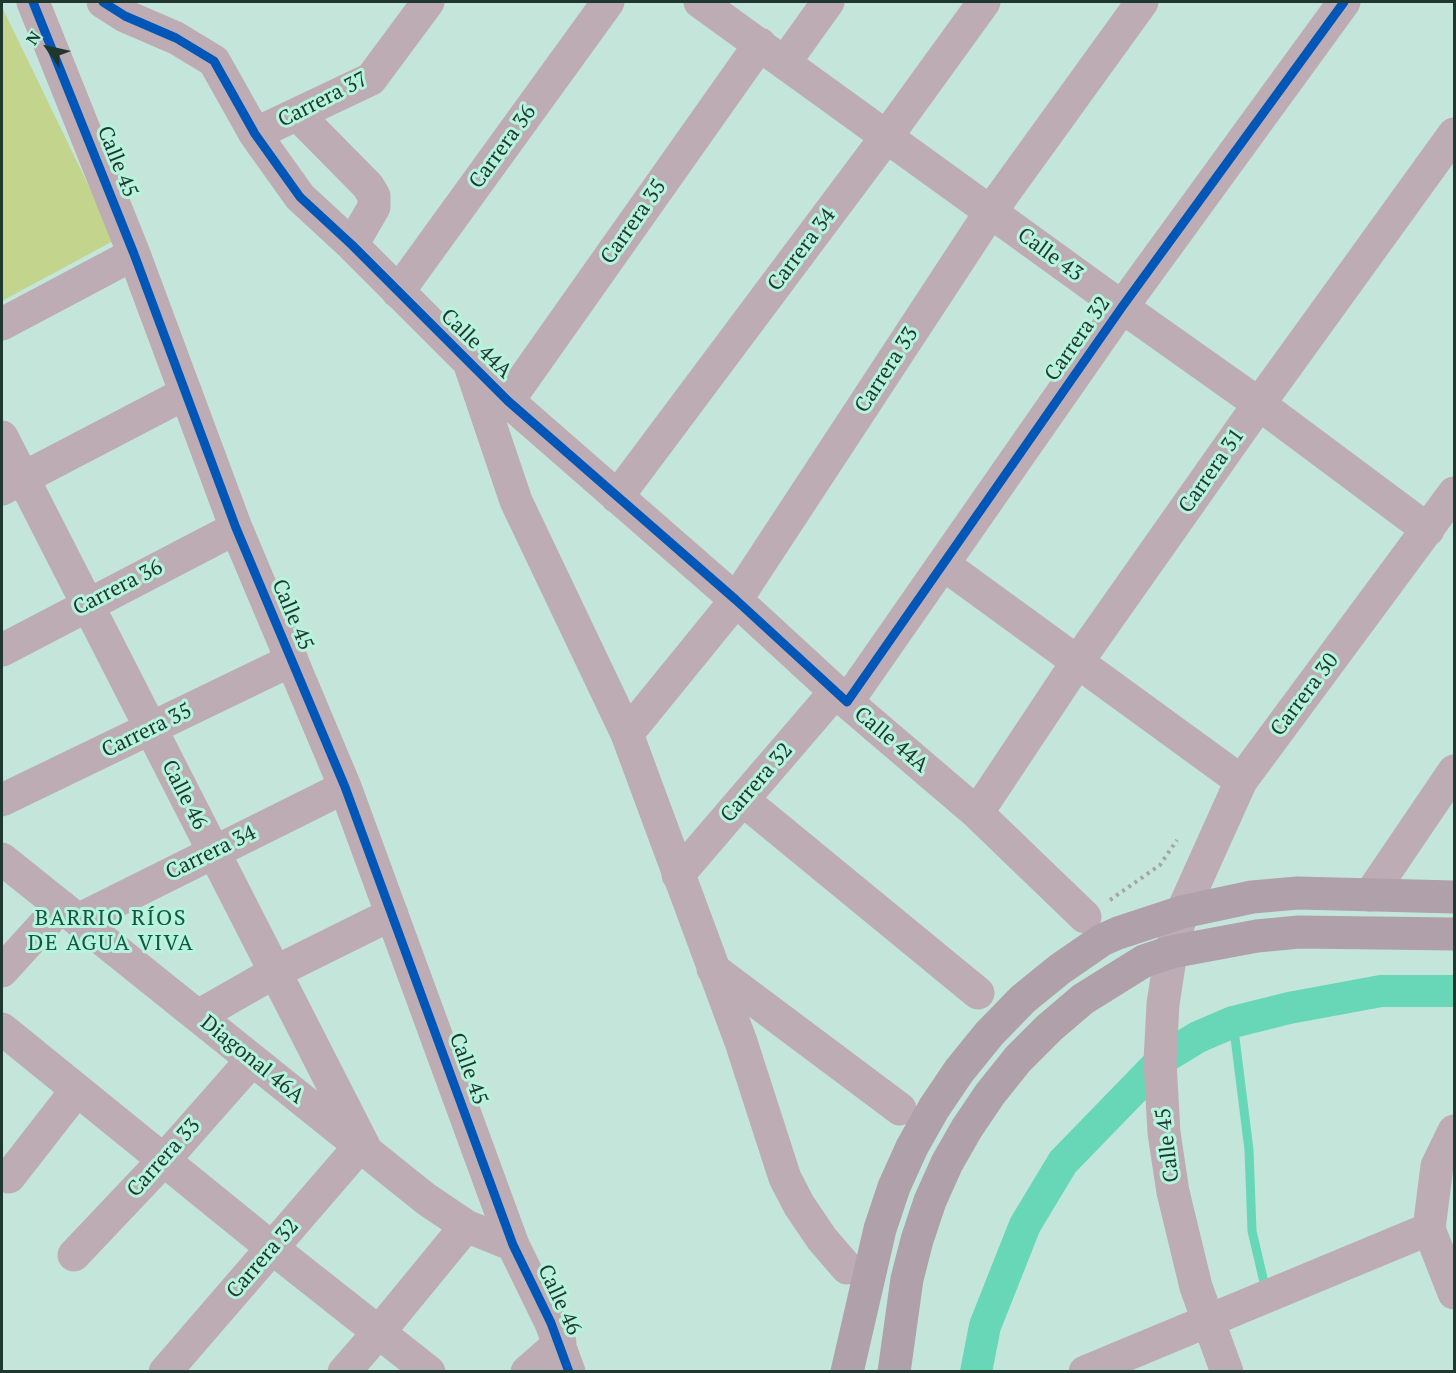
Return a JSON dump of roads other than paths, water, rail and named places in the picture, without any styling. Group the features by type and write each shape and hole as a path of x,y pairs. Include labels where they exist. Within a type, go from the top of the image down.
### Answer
{"main road":[{"path":"847,1371 880,1229 894,1187 918,1137 959,1071 996,1027 1023,999 1060,969 1102,940 1118,933 1182,912 1252,897 1286,894 1455,897"},
{"path":"894,1371 907,1280 917,1240 930,1201 947,1164 967,1128 1018,1059 1083,999 1144,961 1171,952 1257,936 1299,932 1455,934"}],"street":[{"name":"Calle 45","path":"33,2 134,254 236,528 345,787 513,1245"},
{"name":"Calle 44A","path":"104,2 125,16 176,38 214,61 255,134 300,197 352,245 508,400 736,600 841,697 977,813 1085,917"},
{"name":"Carrera 37","path":"255,134 371,79 428,2"},
{"name":"Carrera 36","path":"398,292 608,2"},
{"name":"Calle 43","path":"700,2 1122,308 1259,404 1428,530"},
{"name":"Carrera 35","path":"508,400 772,53 828,2"},
{"name":"Carrera 34","path":"617,497 887,136 984,2"},
{"name":"Carrera 33","path":"627,734 736,600 991,211 1142,2"},
{"name":"Carrera 32","path":"678,875 743,800 841,697 943,564 1122,308 1344,2"},
{"path":"297,114 368,186 374,196 374,207 352,245"},
{"name":"Carrera 31","path":"977,813 1078,661 1259,404 1455,134"},
{"path":"2,324 134,254"},
{"path":"468,361 516,501 627,734 741,1042 785,1178 799,1205 822,1239 847,1268"},
{"path":"12,484 186,393"},
{"name":"Calle 46","path":"2,437 12,484 86,605 364,1149"},
{"name":"Carrera 30","path":"1182,912 1241,781 1455,493"},
{"name":"Carrera 36","path":"2,650 236,528"},
{"path":"943,564 1241,781"},
{"name":"Carrera 35","path":"2,800 292,660"},
{"path":"1371,895 1455,771"},
{"name":"Carrera 34","path":"2,970 69,913 213,851 345,787"},
{"path":"743,800 978,993"},
{"name":"Diagonal 46A","path":"2,859 426,1199 466,1226 513,1245"},
{"name":"Calle 45","path":"1182,912 1171,952 1163,1004 1160,1061 1164,1133 1173,1192 1196,1287 1227,1371"},
{"path":"198,1016 275,972 392,914"},
{"path":"713,969 900,1109"},
{"path":"2,1029 163,1161 429,1371"},
{"name":"Carrera 33","path":"74,1255 163,1161 252,1060"},
{"path":"9,1177 76,1091"},
{"path":"1455,1131 1437,1166 1429,1229 1455,1293"},
{"name":"Carrera 32","path":"165,1371 272,1248 364,1149"},
{"path":"344,1371 466,1226"},
{"path":"1085,1371 1429,1229"},
{"name":"Calle 46","path":"513,1245 565,1357"},
{"path":"527,1371 565,1357"}],"waterway":[{"path":"976,1372 985,1326 1025,1225 1063,1162 1165,1057 1198,1037 1233,1022 1289,1008 1381,991 1454,991"},
{"path":"1233,1022 1249,1150 1252,1231 1266,1291"}],"district":[{"name":"BARRIO RÍOS DE AGUA VIVA","path":"111,932"}]}
